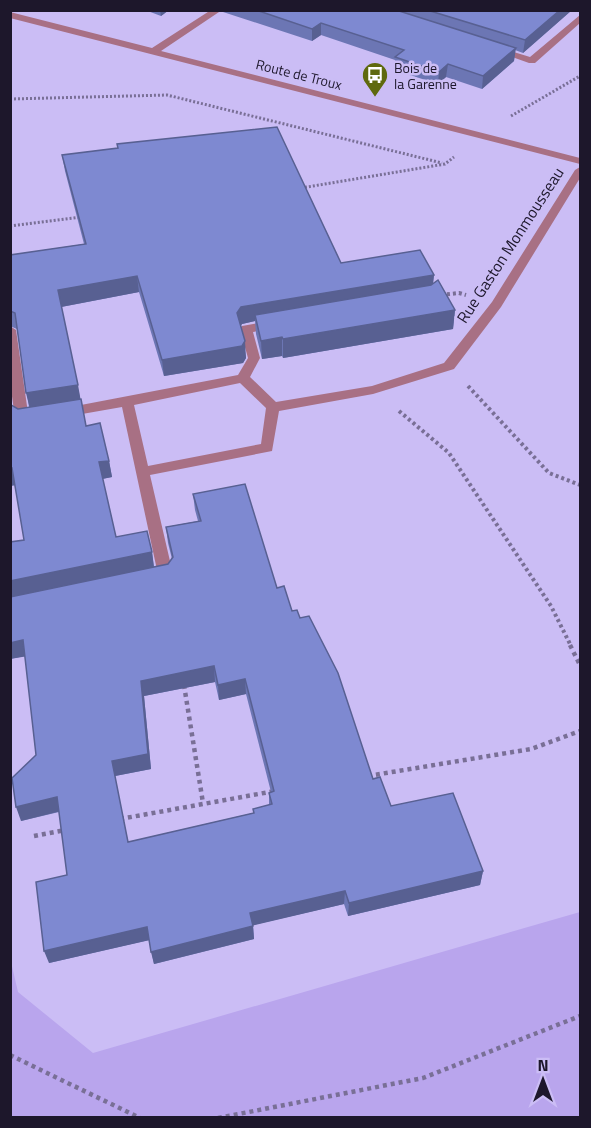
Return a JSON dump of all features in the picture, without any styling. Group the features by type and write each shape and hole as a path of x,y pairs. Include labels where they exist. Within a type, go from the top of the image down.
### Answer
{"street":[{"path":"153,52 218,10"},
{"name":"Route de Troux","path":"10,15 580,160"},
{"path":"488,48 532,61 580,18"},
{"name":"Rue Gaston Monmousseau","path":"449,366 497,304 580,170"},
{"path":"10,330 22,418 127,402 243,378 254,358 246,329 292,321"},
{"path":"273,407 373,390 449,366"},
{"path":"243,378 273,407"},
{"path":"127,402 165,574 143,579"},
{"path":"141,472 267,448 273,407"}],"path":[{"path":"295,189 445,164 500,122 580,76"},
{"path":"10,99 167,95 445,164"},
{"path":"10,226 82,217"},
{"path":"449,366 549,473 580,485"},
{"path":"373,390 449,453 551,606 580,665"},
{"path":"182,677 203,803"},
{"path":"367,776 531,749 580,731"},
{"path":"113,821 285,789"},
{"path":"34,836 68,830"},
{"path":"218,1118 423,1078 580,1016"},
{"path":"10,1055 140,1118"}],"shaded area":[{"path":"580,912 580,1117 11,1117 11,962 18,992 93,1053"}],"building":[{"path":"256,10 396,10 516,48 483,76 448,64 439,72 395,57 404,50 321,23 312,29"},
{"path":"427,10 560,10 525,40"},
{"path":"277,127 341,263 420,250 434,275 241,307 237,313 245,341 242,346 162,360 137,276 58,290 78,385 26,393 15,313 10,311 10,255 86,244 62,155 118,148 117,144"},
{"path":"438,280 455,310 261,341 255,315 431,285"},
{"path":"81,399 86,426 100,423 109,461 99,462 116,537 147,531 152,552 10,581 10,542 24,540 12,468 10,469 10,403 18,409"},
{"path":"245,484 277,588 284,586 292,611 297,610 300,618 309,616 338,673 373,779 380,777 391,806 453,793 483,871 349,903 345,891 250,913 253,926 151,952 147,927 44,951 36,882 67,875 57,797 16,807 12,778 36,755 23,640 10,643 10,597 168,564 173,557 166,527 201,521 193,494","holes":["214,666 218,685 245,679 274,791 269,793 272,804 253,809 254,813 128,842 112,761 148,754 141,681"]}],"place":[{"name":"Bois de la Garenne","path":"375,98"}]}
